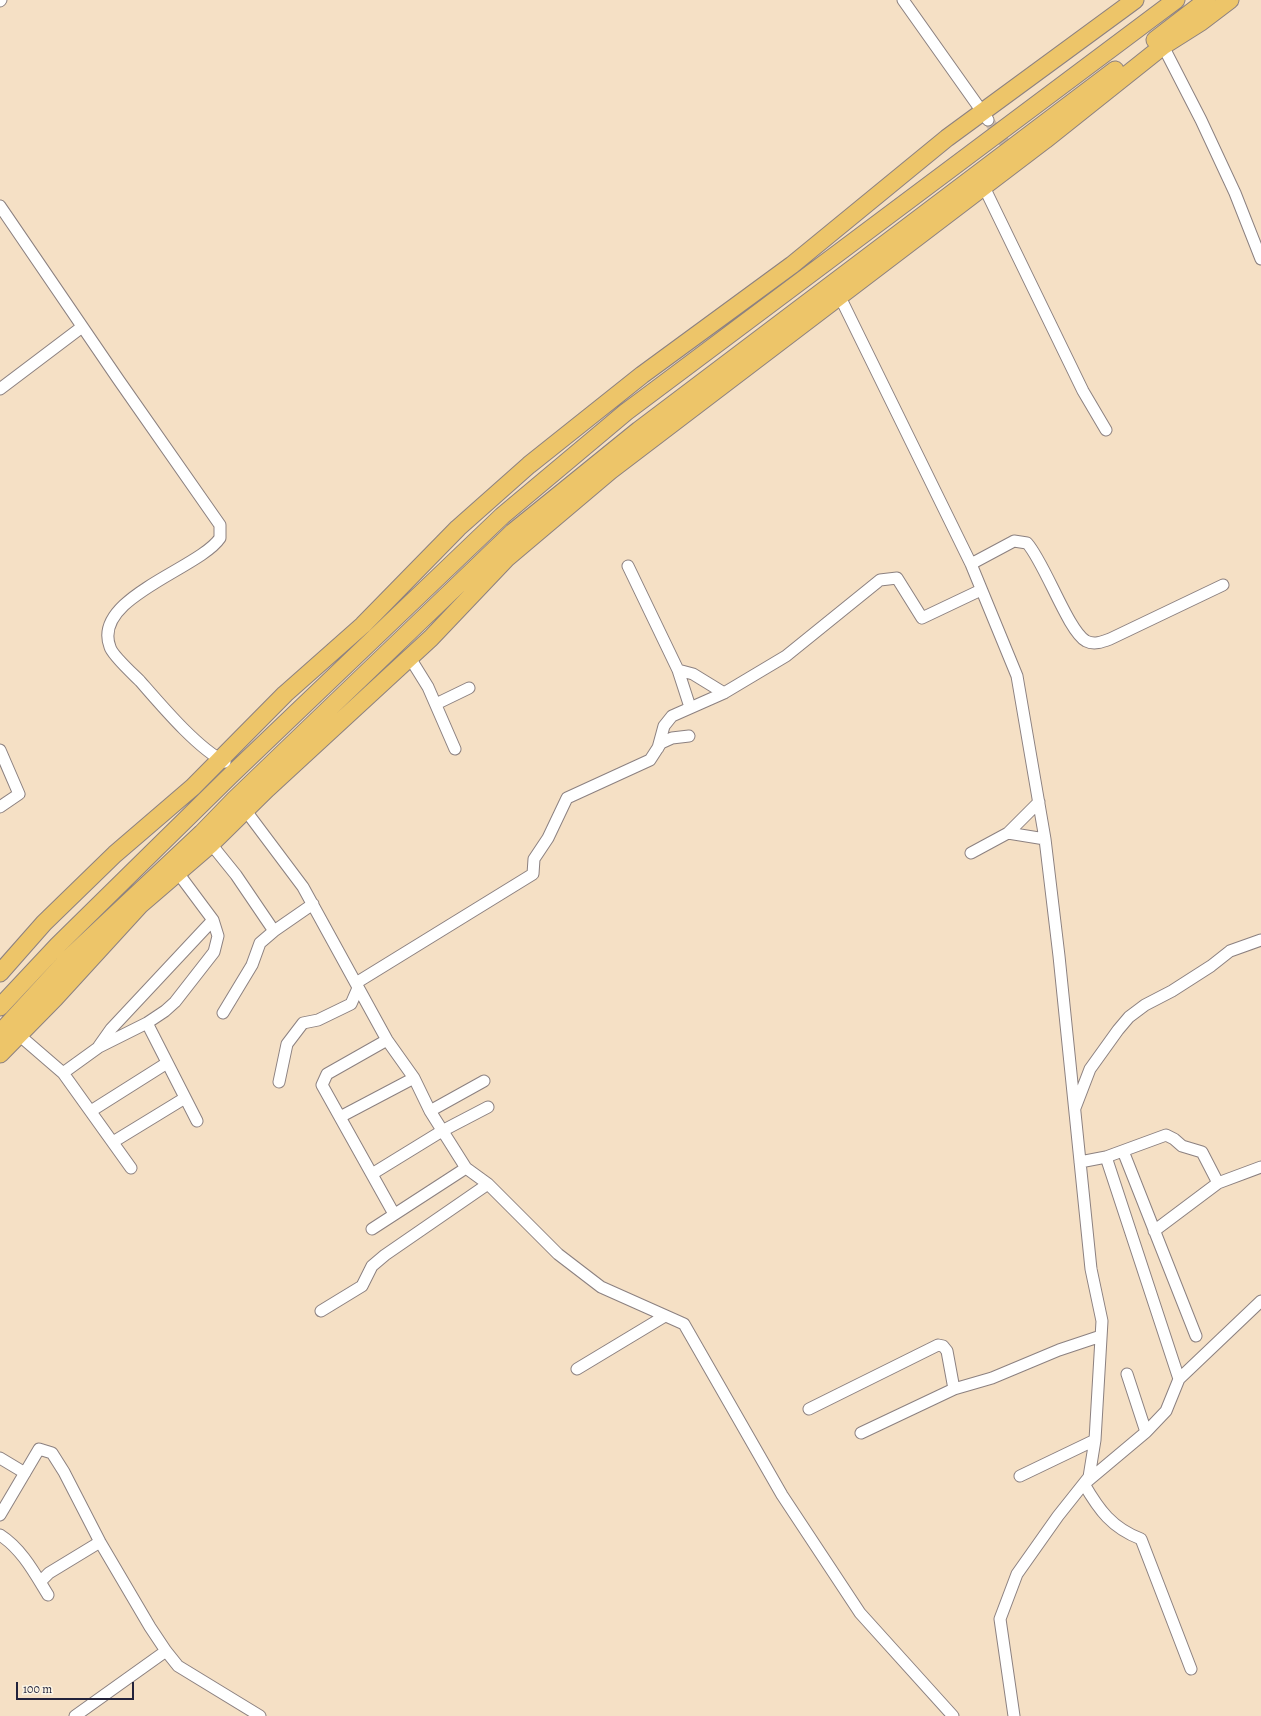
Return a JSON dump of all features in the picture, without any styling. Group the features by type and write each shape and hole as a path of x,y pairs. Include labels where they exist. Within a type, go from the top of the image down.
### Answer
{"highway":[{"path":"0,973 44,923 104,865 223,761 285,694 363,625 464,522 529,465 642,375 792,265 947,138 985,116 1135,0"},
{"path":"0,1007 58,945 220,786 502,516 626,412 1176,0"},
{"path":"0,1033 69,958 202,833 234,800 513,532 639,430 1207,0"},
{"path":"0,1054 55,998 140,905 211,844 246,811 255,796 410,658 507,558 610,472 984,187 1015,158 1163,46 1201,22 1230,0"},
{"path":"751,295 761,310"}],"street":[{"path":"903,0 985,116"},
{"path":"1163,46 1201,120 1232,186 1261,259"},
{"path":"984,187 1084,391 1106,430"},
{"path":"0,206 220,525 220,538 211,549 166,575 116,612 107,629 110,648 161,705 202,746 223,761"},
{"path":"840,297 971,564 1017,676 1045,839 1090,1269 1102,1321 1095,1440 1089,1477 1058,1516 1017,1574 1000,1619 1014,1716"},
{"path":"0,389 82,327"},
{"path":"971,564 1014,541 1027,543 1038,558 1072,626 1084,640 1091,643 1099,643 1110,639 1223,585"},
{"path":"628,566 678,670 690,707"},
{"path":"658,748 664,726 672,716 724,693 786,656 880,580 897,578 922,618 981,590"},
{"path":"410,658 428,687 455,749"},
{"path":"678,670 693,674 724,693"},
{"path":"436,704 469,688"},
{"path":"279,1082 287,1044 303,1023 318,1020 351,1004 357,986 533,874 534,859 548,838 567,798 650,760 661,743 672,738 689,736"},
{"path":"0,750 19,794 0,807"},
{"path":"971,853 1008,833 1039,802"},
{"path":"246,811 303,887 387,1040 414,1078 430,1112 466,1168 488,1184 558,1254 601,1287 684,1324 782,1495 860,1613 953,1716"},
{"path":"1008,833 1045,839"},
{"path":"211,844 236,875 274,931"},
{"path":"63,1072 99,1047 147,1023 175,1002 214,952 218,936 213,920 178,873"},
{"path":"223,1013 252,965 260,943 274,931 313,904"},
{"path":"99,1047 111,1029 213,920"},
{"path":"1074,1110 1090,1069 1129,1017 1144,1005 1172,991 1230,951 1261,940"},
{"path":"147,1023 197,1121"},
{"path":"19,1035 63,1072 132,1168"},
{"path":"387,1040 327,1074 322,1085 394,1214"},
{"path":"90,1111 167,1063"},
{"path":"340,1117 414,1078"},
{"path":"430,1112 484,1080"},
{"path":"113,1142 185,1098"},
{"path":"372,1174 442,1131 488,1107"},
{"path":"1080,1162 1106,1157 1166,1135 1174,1139 1182,1146 1202,1152 1218,1183"},
{"path":"1123,1151 1196,1336"},
{"path":"1106,1157 1179,1379"},
{"path":"1154,1231 1218,1183 1261,1167"},
{"path":"372,1229 466,1168"},
{"path":"321,1311 362,1286 372,1266 385,1255 488,1184"},
{"path":"1084,1484 1146,1432 1166,1411 1179,1379 1261,1301"},
{"path":"577,1368 665,1316"},
{"path":"861,1433 954,1389 992,1378 1059,1350 1101,1336"},
{"path":"809,1409 938,1345 944,1346 947,1351 954,1389"},
{"path":"1127,1374 1146,1432"},
{"path":"1020,1476 1095,1440"},
{"path":"0,1515 39,1449 52,1453 64,1472 100,1542 150,1627 166,1651 178,1666 260,1716"},
{"path":"0,1458 25,1473"},
{"path":"1084,1484 1095,1502 1110,1520 1126,1533 1141,1539 1191,1669"},
{"path":"0,1535 7,1539 20,1553 48,1595"},
{"path":"40,1582 49,1573 100,1542"},
{"path":"75,1716 166,1651"}],"tunnel":[{"path":"988,120 1013,154"}]}
